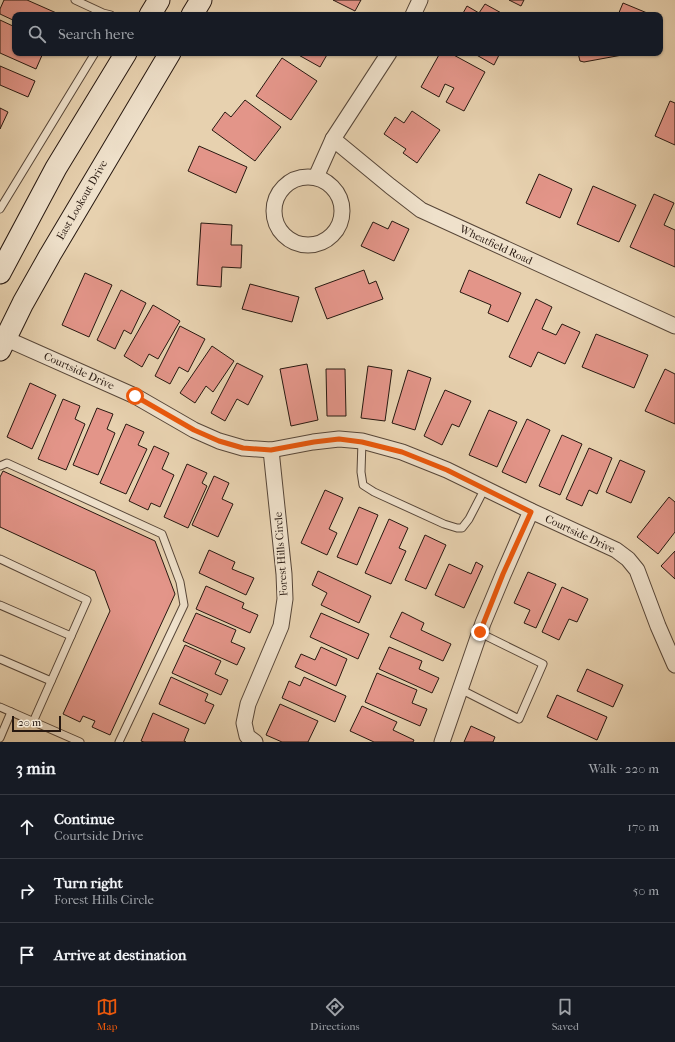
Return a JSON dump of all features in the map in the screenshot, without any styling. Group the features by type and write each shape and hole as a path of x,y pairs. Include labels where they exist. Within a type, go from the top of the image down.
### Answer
{"main road":[{"path":"152,12 159,0"},
{"path":"194,12 201,0"},
{"path":"0,273 56,168 124,56"},
{"name":"East Lookout Drive","path":"2,342 54,248 168,56"}],"street":[{"path":"414,12 420,0"},
{"path":"316,177 333,139 387,56"},
{"name":"Wheatfield Road","path":"333,139 421,210 675,326"},
{"path":"300,177 316,177 331,184 340,198 343,214 337,230 325,241 309,245 292,241 280,231 274,215 276,199 285,185 300,177"},
{"name":"Courtside Drive","path":"2,342 135,396 194,430 219,441 243,448 271,450 339,439 362,442 402,452 447,470 531,512 616,550 628,559 637,570 658,626 675,665"},
{"name":"Forest Hills Circle","path":"255,742 247,736 244,723 248,704 281,626 285,599 284,574 271,450"},
{"path":"442,742 480,632 503,574 531,512"}],"lane":[{"path":"75,0 101,12"},
{"path":"0,209 93,56"},
{"path":"362,442 361,472 363,485 374,492 444,524 462,528 469,519 485,488"},
{"path":"0,466 7,463 162,534 180,582 184,605 119,742"},
{"path":"0,559 87,600 33,722"},
{"path":"0,605 71,636"},
{"path":"460,689 519,719 543,664 480,632"},
{"path":"0,659 51,681"},
{"path":"0,708 80,742"},
{"path":"0,738 11,712"}],"building":[{"path":"4,0 27,0 54,12 12,12 12,20 0,14 0,9"},
{"path":"333,0 361,0 355,11"},
{"path":"509,0 524,0 521,6"},
{"path":"623,3 645,12 619,12"},
{"path":"485,4 500,12 480,12"},
{"path":"467,6 477,12 464,12"},
{"path":"0,20 12,26 12,56 42,56 36,69 0,53"},
{"path":"300,56 326,56 320,67"},
{"path":"438,56 456,56 485,72 464,111 446,102 454,88 445,84 439,97 421,87"},
{"path":"478,56 498,56 494,65"},
{"path":"579,56 617,56 584,62 580,61"},
{"path":"282,58 317,81 291,120 256,96"},
{"path":"0,66 35,81 28,97 0,85"},
{"path":"245,100 281,127 255,161 212,130 225,112 231,117"},
{"path":"670,101 675,103 675,145 655,136"},
{"path":"0,108 8,112 0,129"},
{"path":"412,111 440,130 417,163 403,153 406,149 384,134 395,117 404,123"},
{"path":"199,146 247,167 236,193 188,171"},
{"path":"539,174 572,189 560,218 526,203"},
{"path":"593,186 636,205 619,242 577,224"},
{"path":"654,194 674,203 664,225 675,230 675,267 630,247"},
{"path":"392,221 409,229 394,261 361,246 373,222 388,229"},
{"path":"201,223 232,225 231,245 242,245 241,268 222,267 221,287 197,285"},
{"path":"364,270 369,284 376,281 383,299 327,319 315,288"},
{"path":"469,270 521,293 508,322 488,313 491,305 460,292"},
{"path":"85,273 112,285 89,337 62,325"},
{"path":"250,284 299,297 292,322 242,309"},
{"path":"121,290 146,303 131,334 124,330 115,349 97,340"},
{"path":"536,299 552,307 542,329 556,335 562,324 580,332 565,364 538,352 531,367 509,357"},
{"path":"153,305 180,321 158,359 149,354 142,367 124,356"},
{"path":"180,326 205,339 188,372 179,367 170,384 155,376"},
{"path":"596,334 648,355 634,388 582,367"},
{"path":"212,346 234,361 213,392 206,386 195,403 180,393"},
{"path":"237,363 263,376 248,405 237,399 225,421 211,413"},
{"path":"307,364 318,420 291,426 280,369"},
{"path":"368,366 392,370 385,421 361,418"},
{"path":"326,369 345,369 346,416 327,416"},
{"path":"665,369 675,374 675,424 645,411"},
{"path":"408,370 431,378 415,430 392,423"},
{"path":"30,383 56,395 32,449 7,437"},
{"path":"445,390 471,401 459,427 452,424 442,445 424,436"},
{"path":"63,399 80,406 75,419 85,424 66,470 38,459"},
{"path":"97,408 113,414 107,429 115,433 98,475 73,465"},
{"path":"489,410 517,422 497,467 469,455"},
{"path":"527,419 550,430 526,483 502,472"},
{"path":"126,424 144,432 138,445 147,449 126,494 100,483"},
{"path":"562,435 582,444 560,495 539,486"},
{"path":"154,446 169,453 162,469 174,475 160,507 151,503 148,510 129,501"},
{"path":"589,448 612,458 597,494 589,490 582,506 566,499"},
{"path":"620,460 645,471 631,503 606,492"},
{"path":"187,464 207,473 202,483 207,486 188,528 164,517"},
{"path":"3,471 155,541 175,594 110,735 92,727 95,721 83,716 80,722 63,714 110,611 95,571 0,527 0,477"},
{"path":"214,476 229,483 222,499 233,504 218,537 192,525"},
{"path":"325,490 343,498 329,529 337,533 327,555 301,543"},
{"path":"669,497 675,502 675,532 658,554 637,537"},
{"path":"359,507 378,515 357,565 337,557"},
{"path":"389,519 408,528 399,548 406,551 391,584 365,573"},
{"path":"425,535 446,545 426,589 405,580"},
{"path":"209,550 235,562 232,569 254,578 246,595 199,573"},
{"path":"675,551 675,579 661,566"},
{"path":"476,562 483,566 464,608 435,595 449,564 471,574"},
{"path":"318,571 371,596 359,623 321,605 327,593 312,585"},
{"path":"528,572 556,584 536,628 524,623 530,610 514,603"},
{"path":"206,586 244,603 242,608 258,615 250,633 196,609"},
{"path":"562,587 588,599 577,622 569,619 559,640 542,632"},
{"path":"402,612 424,623 421,630 451,644 443,661 390,637"},
{"path":"196,613 236,630 231,642 245,648 237,665 183,641"},
{"path":"321,613 369,634 358,659 310,637"},
{"path":"185,645 221,661 215,674 228,680 221,695 172,673"},
{"path":"321,647 347,659 336,686 295,667 301,654 315,660"},
{"path":"389,647 422,661 419,669 439,678 432,693 379,669"},
{"path":"587,669 623,685 613,707 577,691"},
{"path":"377,673 417,690 412,703 427,709 420,726 365,702"},
{"path":"171,677 208,694 205,701 214,705 205,724 159,704"},
{"path":"304,677 346,696 335,722 282,698 289,681 300,686"},
{"path":"557,695 607,717 597,740 547,717"},
{"path":"280,704 318,721 308,742 282,742 266,735"},
{"path":"362,706 397,722 393,730 414,740 413,742 374,742 350,731"},
{"path":"153,713 189,729 184,741 186,742 141,741"},
{"path":"471,726 495,737 493,742 464,742"}],"route":[{"path":"135,396 194,430 219,441 243,448 271,450 339,439 362,442 402,452 447,470 531,512 503,574 480,632"}]}
